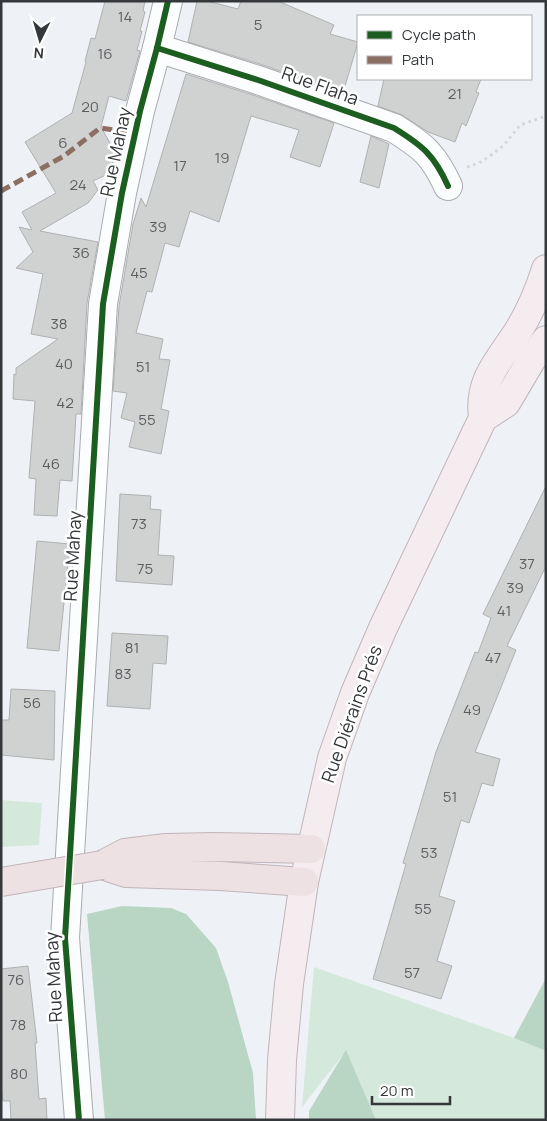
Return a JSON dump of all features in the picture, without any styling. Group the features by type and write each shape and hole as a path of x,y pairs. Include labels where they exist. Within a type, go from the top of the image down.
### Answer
{"highway":[{"path":"1,882 118,864 166,848 311,849"},
{"path":"118,864 220,876 304,882"}],"main road":[{"name":"Rue Diérains Prés","path":"280,1120 282,1060 289,984 304,882 332,758 355,693 383,628 484,418 482,405 484,388 496,363 525,318 546,270"},
{"path":"484,418 506,403 528,365 546,340"}],"street":[{"name":"Rue Mahay","path":"79,1120 65,938 103,304 136,125 168,1"},
{"name":"Rue Flaha","path":"157,48 258,80 394,128 430,154 440,168 448,186"}],"path":[{"path":"479,163 504,145 520,124 546,116"}],"green space":[{"path":"1,800 42,803 39,845 1,847"},
{"path":"122,906 171,908 186,914 216,948 228,982 253,1073 256,1120 105,1120 87,914"},
{"path":"314,967 546,1051 546,1120 376,1120 346,1051 302,1107"},
{"path":"546,978 546,1051 514,1038"},
{"path":"346,1050 376,1120 309,1120 309,1111"}],"building":[{"path":"105,1 145,1 143,11 145,12 140,31 142,31 137,50 140,51 126,101 109,96 101,127 115,152 110,173 93,181 98,190 88,203 40,231 98,242 87,303 81,414 76,414 72,481 60,480 57,516 34,515 36,479 29,478 35,401 13,399 14,374 16,375 16,368 58,339 31,334 43,274 16,268 33,252 19,227 32,230 22,212 56,193 25,142 72,113 91,38 95,39"},
{"path":"197,1 207,1 238,9 241,1 278,1 334,25 330,34 357,42 357,45 343,93 263,65 188,42"},
{"path":"186,74 334,123 320,167 290,157 299,130 251,116 219,222 190,211 179,247 165,243 152,292 147,291 136,333 163,339 159,359 170,360 161,409 169,411 161,454 129,447 135,422 121,418 127,393 113,391 119,306 133,224 141,198 146,207"},
{"path":"384,80 481,80 476,92 479,93 466,126 462,123 455,142 428,132 402,115 378,106"},
{"path":"371,136 389,144 379,188 360,182"},
{"path":"546,486 546,566 507,646 516,650 475,752 500,759 493,786 482,783 469,823 461,820 439,896 455,901 437,961 452,966 441,999 373,979 406,864 403,863 436,752 475,652 478,653 491,618 483,614"},
{"path":"120,494 151,496 150,509 161,510 158,555 174,556 172,585 116,581"},
{"path":"37,541 70,544 59,651 27,648"},
{"path":"112,633 168,636 166,664 153,663 150,709 107,706"},
{"path":"11,689 55,691 54,760 1,755 1,720 9,720"},
{"path":"28,966 37,1043 35,1043 39,1099 46,1098 47,1120 11,1120 10,1101 3,1101 1,1088 1,969"}],"marked path":[{"path":"1,191 64,156 100,128 135,133"}],"cycle path":[{"path":"79,1120 65,938 103,304 122,193 140,111 168,1"},
{"path":"157,48 258,80 394,128 427,152 438,166 448,186"}]}
